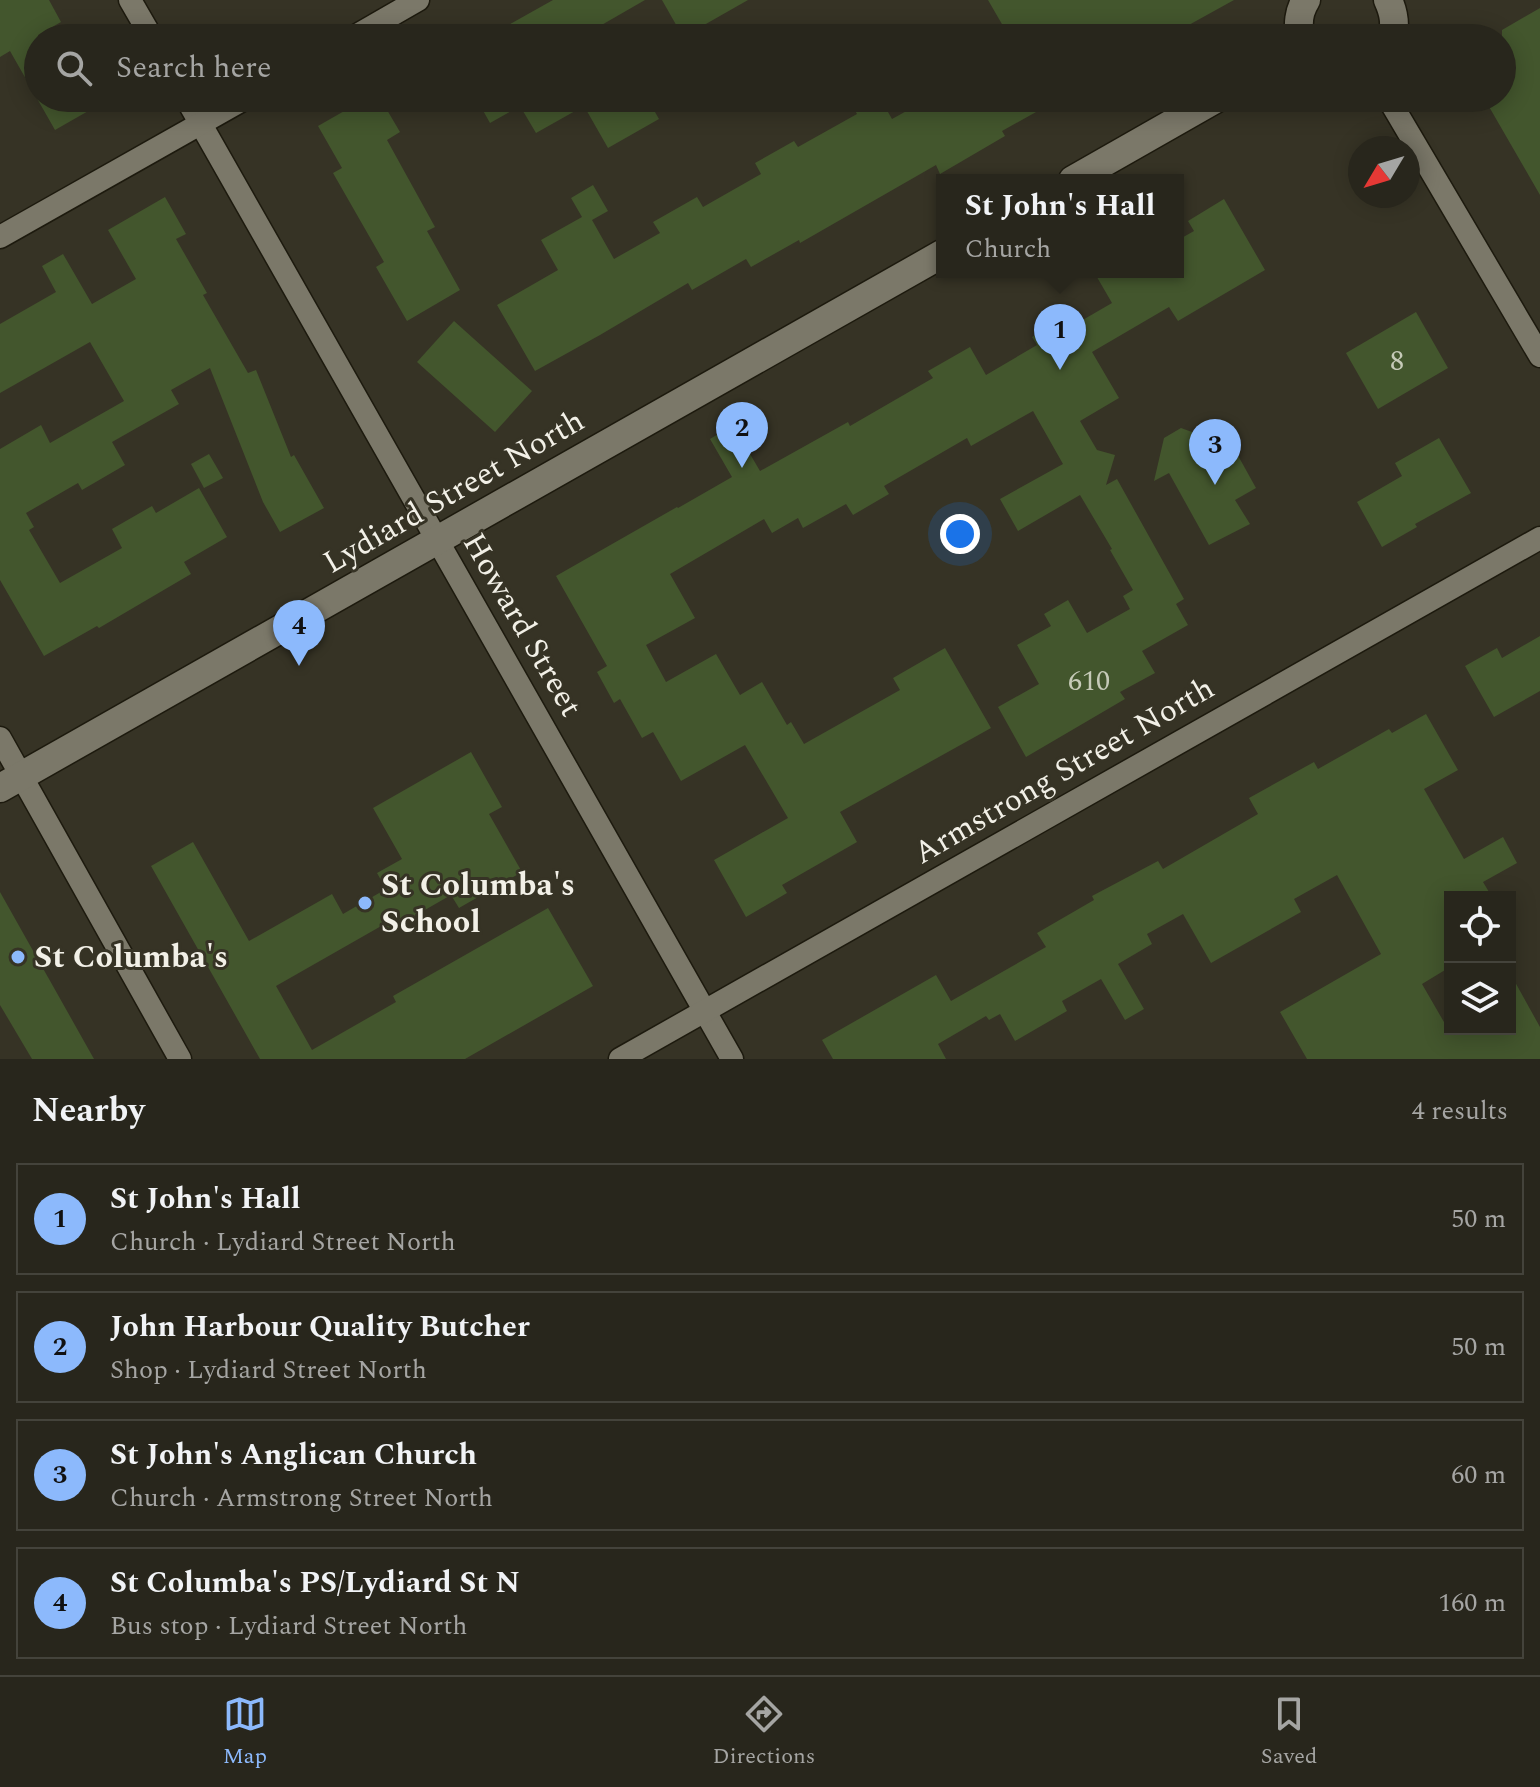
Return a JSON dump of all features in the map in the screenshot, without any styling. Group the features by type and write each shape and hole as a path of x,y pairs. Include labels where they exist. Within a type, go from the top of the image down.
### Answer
{"street":[{"path":"130,0 144,24"},
{"path":"376,24 418,0"},
{"path":"1300,24 1306,0"},
{"path":"1389,0 1394,24"},
{"name":"Howard Street","path":"194,112 732,1059"},
{"path":"0,237 221,112"},
{"path":"1084,174 1192,112"},
{"path":"1396,112 1540,356"},
{"name":"Lydiard Street North","path":"10,782 936,257"},
{"name":"Armstrong Street North","path":"620,1059 1540,538"},
{"path":"0,738 10,782 180,1059"}],"building":[{"path":"0,0 49,0 61,22 24,24 24,76 10,51 0,57"},
{"path":"553,0 645,0 603,24 510,24"},
{"path":"662,0 748,0 706,24 676,24"},
{"path":"988,0 1234,0 1191,24 1002,24"},
{"path":"1540,8 1540,195 1492,112 1516,112 1516,24 1512,24"},
{"path":"45,112 86,112 55,130"},
{"path":"342,112 388,112 400,132 387,140 435,227 427,231 460,290 407,321 376,267 384,262 333,173 342,168 318,126"},
{"path":"484,112 509,112 490,123"},
{"path":"524,112 573,112 536,133"},
{"path":"587,112 655,112 659,119 608,148"},
{"path":"888,112 892,119 905,112 1036,112 1002,131 1005,136 940,174 936,165 800,243 799,240 751,267 746,259 692,290 688,283 535,371 497,305 558,270 541,240 582,217 571,198 593,185 608,211 592,220 614,259 660,233 653,222 697,197 703,207 761,174 755,163 794,141 798,147 857,114"},
{"path":"165,197 186,234 176,239 207,293 203,295 248,373 256,370 291,457 294,455 324,508 280,532 263,502 210,368 171,390 179,404 112,442 125,465 82,490 78,483 26,513 34,527 29,530 60,583 122,548 112,529 152,506 156,513 199,488 227,537 184,562 191,574 44,656 0,580 0,449 41,425 50,443 124,401 90,342 0,393 0,324 56,292 42,266 63,254 92,304 136,279 108,230"},
{"path":"1224,199 1265,270 1178,321 1169,307 1092,352 1119,398 1080,421 1097,450 1115,455 1106,485 1117,479 1184,599 1176,604 1188,625 1142,651 1155,673 1120,692 1125,699 1026,757 998,707 1039,684 1017,645 1051,626 1044,614 1068,600 1087,633 1130,609 1123,596 1133,590 1080,495 1018,531 1000,499 1063,464 1033,411 971,446 967,438 884,486 889,494 853,515 846,504 803,528 798,518 772,533 764,519 670,574 695,618 646,645 666,682 716,654 740,695 762,682 787,725 791,722 804,744 900,690 893,678 945,648 991,728 840,812 857,842 782,885 787,893 746,917 714,860 788,818 745,745 681,781 653,732 642,738 620,699 614,703 597,672 607,666 556,576 732,477 710,439 733,425 760,471 848,422 850,426 933,378 928,371 970,347 986,375 1037,345 1032,337 1050,326 1055,336 1112,303 1097,278 1184,278 1184,237 1194,231 1188,221"},
{"path":"1416,312 1448,368 1378,409 1346,353"},
{"path":"454,321 532,391 495,432 417,362"},
{"path":"1221,425 1256,488 1235,500 1250,524 1209,545 1169,473 1154,481 1164,438 1181,428 1203,436"},
{"path":"1439,438 1471,493 1415,524 1417,527 1382,547 1357,502 1402,476 1395,463"},
{"path":"209,454 223,478 204,488 191,464"},
{"path":"1540,636 1540,691 1494,717 1465,666 1497,648 1502,658"},
{"path":"1426,714 1458,770 1424,789 1464,859 1503,837 1517,863 1483,882 1488,891 1444,891 1444,971 1422,984 1444,1022 1444,1035 1516,1035 1516,984 1540,1027 1540,1059 1307,1059 1280,1012 1381,954 1337,875 1294,899 1301,912 1211,963 1183,914 1147,934 1152,944 1118,964 1144,1009 1125,1020 1101,979 1062,1001 1067,1011 1015,1041 1000,1014 989,1020 986,1016 938,1044 946,1059 833,1059 822,1040 936,975 951,1001 1046,947 1037,933 1094,900 1092,896 1158,861 1163,869 1258,814 1249,798 1314,762 1318,769 1389,729 1392,733"},
{"path":"471,752 502,807 489,814 522,872 459,908 451,895 388,934 383,925 276,986 312,1050 396,1002 393,996 548,908 593,986 465,1059 260,1059 151,866 193,842 249,941 332,894 343,914 386,889 377,873 402,859 373,808"},
{"name":"St Columba's","path":"0,892 94,1059 32,1059 0,1005"}],"place":[{"name":"St John's Hall","path":"1060,370"},
{"name":"John Harbour Quality Butcher","path":"742,468"},
{"name":"St John's Anglican Church","path":"1215,485"},
{"name":"St Columba's PS/Lydiard St N","path":"299,666"},
{"name":"St Columba's School","path":"365,903"},
{"name":"St Columba's","path":"18,957"}]}
